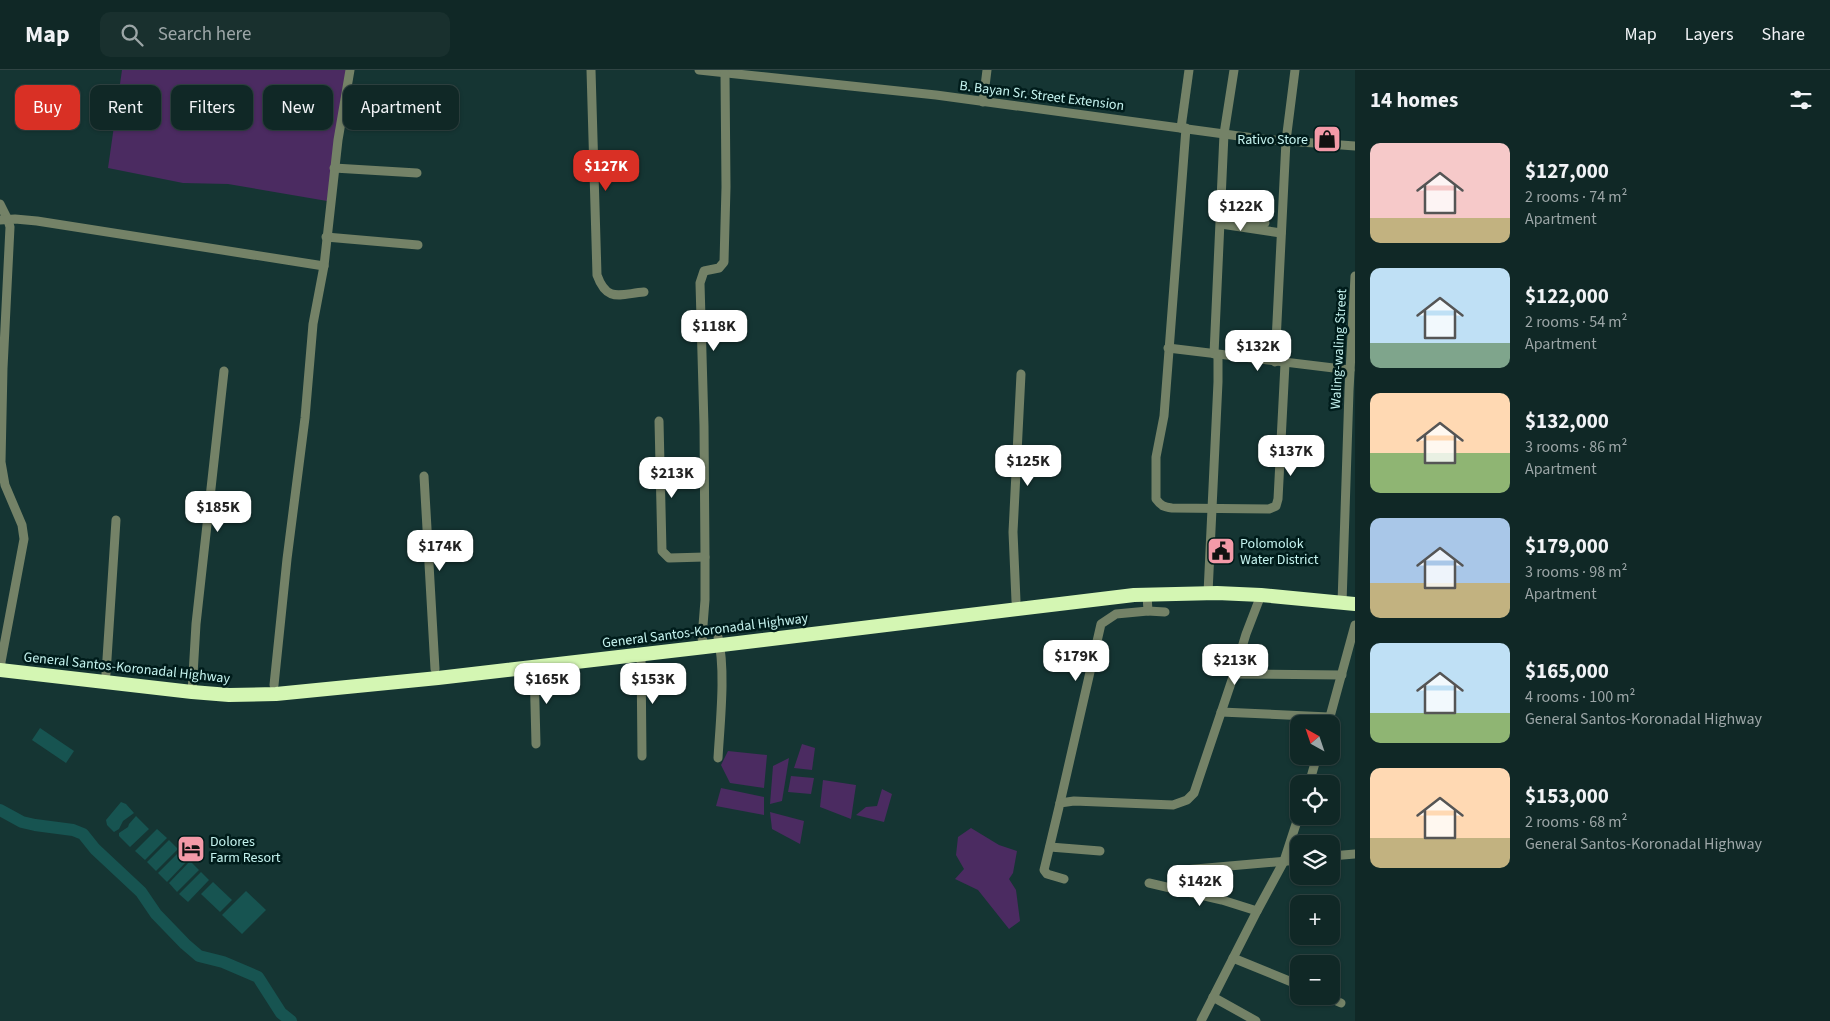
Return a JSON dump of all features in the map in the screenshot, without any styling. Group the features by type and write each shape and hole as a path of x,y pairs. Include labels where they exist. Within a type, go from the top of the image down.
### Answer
{"highway":[{"name":"General Santos-Koronadal Highway","path":"719,641 1208,590 1234,585 1348,599"},
{"name":"General Santos-Koronadal Highway","path":"1,666 106,674 229,695 276,694 321,685 435,669 703,643 1016,601 1133,589 1208,590 1261,595 1348,599"},
{"name":"General Santos-Koronadal Highway","path":"1,666 192,688 321,685 438,678 641,654 703,643"}],"street":[{"path":"274,685 286,559 305,418 313,324 324,266 334,168 350,70"},
{"path":"592,70 597,275 608,294 644,292"},
{"name":"B. Bayan Sr. Street Extension","path":"699,70 858,86 1261,139 1355,146"},
{"path":"983,102 987,70"},
{"path":"1189,70 1164,416 1156,458 1156,499 1164,507 1269,509 1276,506 1278,499 1285,364"},
{"path":"1208,590 1218,382 1216,354 1224,134 1234,70"},
{"path":"1275,362 1286,141 1295,70"},
{"path":"703,643 705,600 704,426 700,283 704,271 719,268 724,262 726,187 725,74"},
{"path":"334,168 417,173"},
{"path":"0,204 4,220 10,227 2,376 1,462 5,485 22,525 24,539 1,666"},
{"path":"4,220 19,219 72,226 324,266"},
{"path":"1221,220 1265,223"},
{"path":"1221,220 1281,233"},
{"path":"326,237 418,245"},
{"name":"Waling-waling Street","path":"1348,599 1352,391 1350,370 1355,276"},
{"path":"1168,348 1285,364 1350,370"},
{"path":"192,688 196,624 224,371"},
{"path":"1016,601 1013,532 1021,374"},
{"path":"659,421 662,551 669,558 705,557"},
{"path":"424,476 435,669"},
{"path":"106,674 116,520"},
{"path":"1148,595 1148,611"},
{"path":"1060,803 1074,801 1173,805 1186,800 1194,793 1246,634 1261,595"},
{"path":"1064,879 1044,872 1101,624 1116,614 1148,611 1165,612"},
{"path":"1330,715 1355,625"},
{"path":"718,758 721,682 719,641"},
{"path":"641,654 642,756"},
{"path":"534,666 536,744"},
{"path":"1234,674 1342,675"},
{"path":"1221,712 1290,718"},
{"path":"1201,1021 1284,861 1296,825"},
{"path":"1050,846 1100,851"},
{"path":"1340,855 1355,854"},
{"path":"1184,870 1290,861"},
{"path":"1149,883 1222,900 1257,911"},
{"path":"1233,958 1290,981"},
{"path":"1213,997 1256,1021"}],"shaded area":[{"path":"122,70 347,70 345,85 343,85 343,96 327,201 228,184 183,183 108,168 113,130 161,130 161,85 120,85"},
{"path":"802,744 815,748 812,770 794,768"},
{"path":"728,751 767,755 764,788 730,783 721,765"},
{"path":"789,758 782,801 770,804 773,766"},
{"path":"791,776 814,778 811,794 788,792"},
{"path":"823,780 856,785 851,819 820,807"},
{"path":"721,788 764,797 764,815 716,806"},
{"path":"882,789 892,794 884,822 856,815 866,807 877,806"},
{"path":"770,812 804,821 800,844 772,829"},
{"path":"971,828 999,845 1017,851 1013,873 1009,879 1016,890 1020,921 1009,929 978,890 955,879 964,869 956,855 958,837"}],"water":[{"path":"40,728 74,751 66,763 32,740"},
{"path":"121,802 126,804 134,813 123,821 119,829 114,832 107,825 106,820"},
{"path":"136,816 149,829 130,847 119,836 119,833 128,827"},
{"path":"157,829 167,838 145,860 135,851"},
{"path":"169,840 178,849 156,871 147,862"},
{"path":"180,851 189,859 167,882 158,873"},
{"path":"190,861 199,870 177,892 169,883"},
{"path":"201,872 209,880 188,902 179,894"},
{"path":"213,882 232,900 220,912 201,894"},
{"path":"246,891 266,910 242,934 222,915"}],"waterway":[{"path":"0,810 22,822 73,830 83,834 95,849 141,892 156,914 185,944 199,956 223,962 258,977 281,1013 291,1021"}],"place":[{"name":"Rativo Store","path":"1327,139"},
{"name":"Polomolok Water District","path":"1221,551"},
{"name":"Dolores Farm Resort","path":"191,849"}]}
